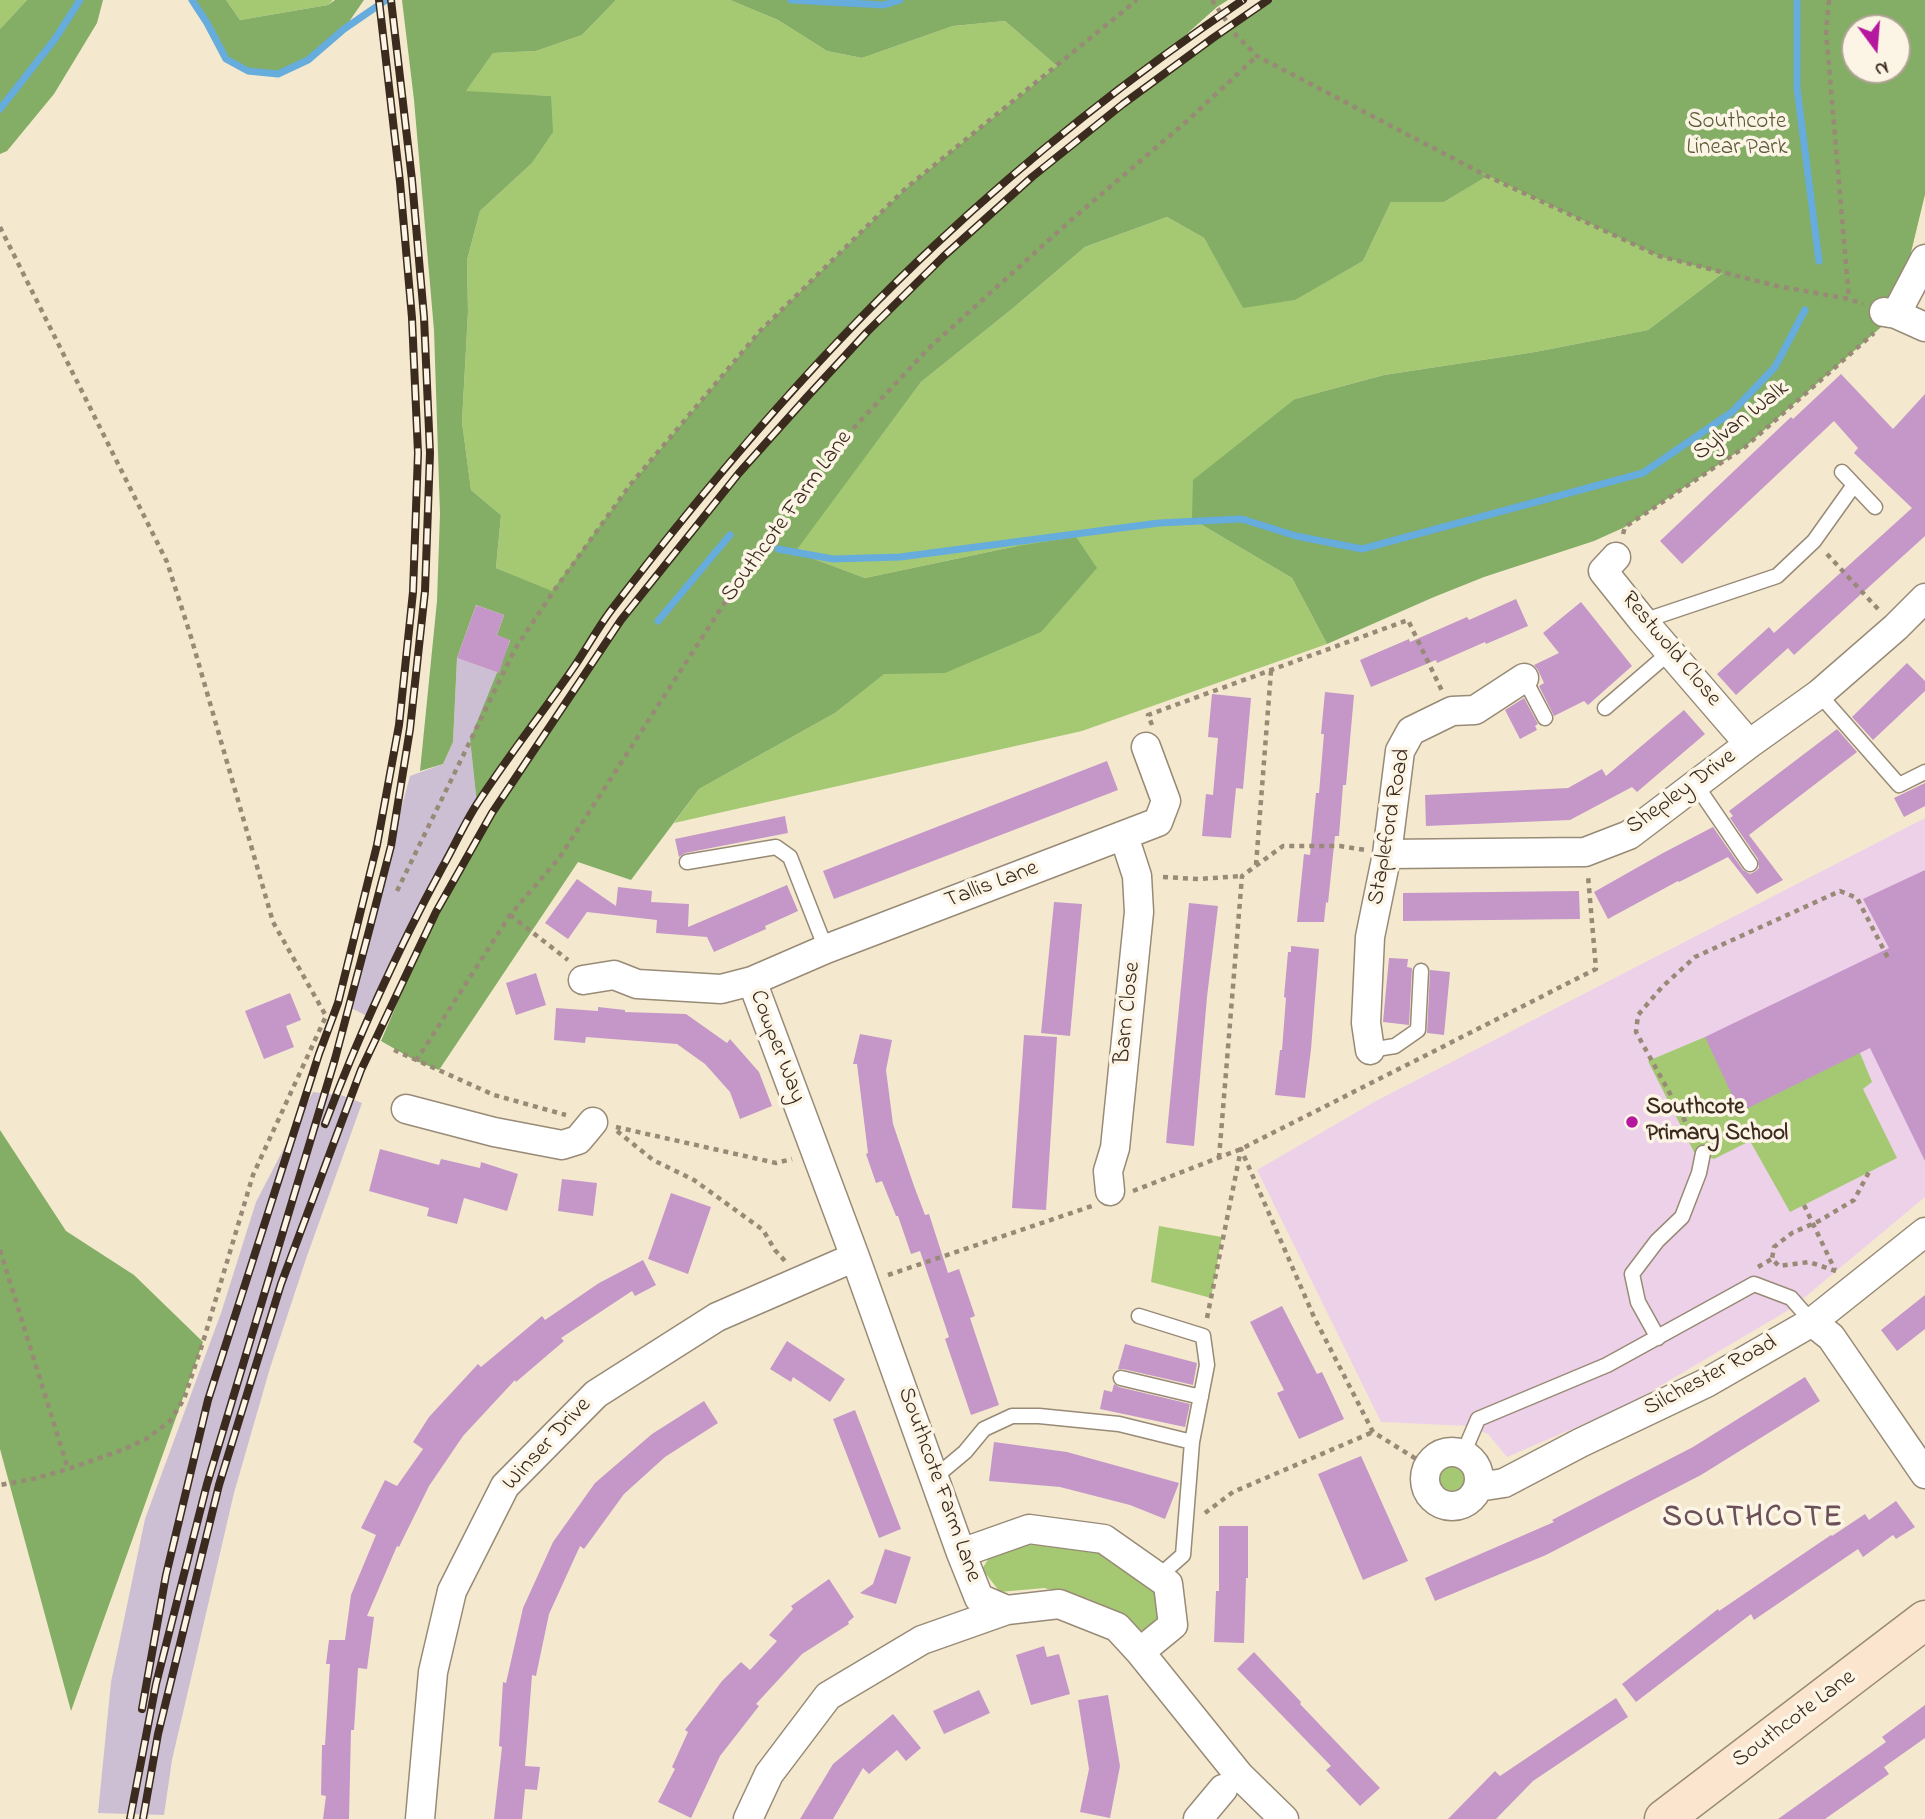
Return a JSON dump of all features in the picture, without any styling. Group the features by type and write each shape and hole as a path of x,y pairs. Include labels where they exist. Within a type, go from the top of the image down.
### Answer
{"street":[{"path":"1925,259 1890,313 1925,327"},
{"name":"Restwold Close","path":"1616,556 1603,571 1749,744"},
{"name":"Shepley Drive","path":"1387,854 1585,852 1629,835 1819,694 1925,598"},
{"name":"Stapleford Road","path":"1370,1051 1366,1023 1370,937 1387,854 1400,751 1411,731 1452,711 1475,710 1524,678"},
{"name":"Tallis Lane","path":"752,981 827,949 1158,822 1166,801 1146,747"},
{"name":"Barn Close","path":"1106,1197 1108,1171 1115,1148 1139,912 1137,876 1125,836"},
{"name":"Cowper Way","path":"583,981 614,975 637,984 721,989 752,981 817,1154"},
{"path":"406,1109 494,1132 562,1145 578,1140 601,1124"},
{"name":"Southcote Farm Lane","path":"817,1154 979,1598 1007,1610"},
{"name":"Silchester Road","path":"1429,1466 1425,1477 1429,1494 1443,1505 1461,1506 1475,1495 1478,1487 1504,1483 1580,1443 1706,1383 1812,1321 1843,1281 1925,1232"},
{"name":"Winser Drive","path":"420,1819 433,1672 452,1591 505,1486 596,1394 717,1317 855,1257"},
{"path":"1812,1321 1831,1337 1925,1474"},
{"path":"1429,1466 1440,1455 1463,1454 1478,1469 1478,1487"},
{"path":"961,1553 1028,1529 1104,1539 1168,1584 1173,1625 1140,1652"},
{"path":"748,1819 768,1774 828,1696 922,1640 1007,1610 1059,1604 1116,1627 1140,1652 1239,1775 1284,1819"},
{"name":"Southcote Lane","path":"1664,1819 1925,1620"},
{"path":"1198,1819 1223,1789"}],"lane":[{"path":"1842,472 1875,507"},
{"path":"1643,621 1777,576 1814,541 1854,485"},
{"path":"1605,708 1670,652"},
{"path":"1524,678 1545,718"},
{"path":"1819,694 1899,785 1925,772"},
{"path":"1696,785 1750,863"},
{"path":"687,862 776,847 790,857 827,949"},
{"path":"1370,1051 1395,1046 1418,1030 1421,971"},
{"path":"1658,1338 1638,1302 1632,1274 1657,1241 1682,1217 1699,1173 1703,1153"},
{"path":"1463,1454 1478,1419 1607,1365 1754,1284 1791,1298 1812,1321"},
{"path":"1139,1316 1203,1336 1208,1365 1192,1442 1183,1555 1158,1577"},
{"path":"1121,1378 1201,1397"},
{"path":"934,1478 965,1452 984,1429 1012,1416 1119,1424 1192,1442"}],"path":[{"path":"397,891 515,649 552,592 630,485 760,331 905,189 1137,0"},
{"path":"1212,0 1236,35 1256,56 1487,176 1659,256 1777,286 1849,299 1890,313"},
{"path":"1829,0 1826,31 1849,299"},
{"name":"Southcote Farm Lane","path":"416,1061 510,915 560,857 740,579 832,452 929,348 1070,221 1187,121 1256,56"},
{"path":"0,227 167,562 273,922 325,1014 253,1175 204,1342 184,1399 170,1421 146,1439 122,1450 68,1469 0,1485"},
{"name":"Sylvan Walk","path":"1616,556 1625,527 1745,447 1890,313"},
{"path":"1814,541 1896,627"},
{"path":"1146,747 1157,740 1148,715 1408,620 1452,711"},
{"path":"1256,866 1271,671"},
{"path":"1137,876 1198,879 1242,876 1283,846 1340,846 1387,854"},
{"path":"1219,1158 1242,876"},
{"path":"1703,1153 1636,1032 1638,1015 1661,987 1695,957 1840,891 1857,898 1888,957"},
{"path":"510,915 569,961 583,981"},
{"path":"601,1124 653,1160 694,1180 763,1230 775,1250 802,1279"},
{"path":"1203,1336 1241,1149 1314,1317 1373,1432 1429,1466"},
{"path":"1843,1281 1809,1262 1779,1266 1772,1259 1774,1247 1792,1233 1814,1224 1854,1200 1869,1172"},
{"path":"864,1283 1106,1197"},
{"path":"1804,1205 1843,1281"},
{"path":"0,1250 68,1469"},
{"path":"1204,1514 1233,1492 1373,1432"}],"shaded area":[{"path":"457,658 499,673 470,739 477,804 422,905 369,1017 349,1007 410,776 443,764 453,742"},
{"name":"Southcote Primary School","path":"1925,818 1925,1197 1792,1308 1628,1405 1507,1457 1488,1434 1468,1426 1381,1422 1257,1170 1374,1102"},
{"path":"313,1092 336,1095 327,1127 341,1095 362,1103 270,1368 234,1493 172,1760 164,1815 98,1813 111,1682 145,1519 221,1313 256,1202"}],"green space":[{"path":"0,0 27,0 0,29"},
{"path":"27,0 103,0 97,23 54,94 7,151 0,154 0,29"},
{"path":"192,0 226,0 240,20 328,5 335,0 364,0 344,29 308,60 278,74 248,71 226,59"},
{"path":"226,0 333,0 328,5 240,20"},
{"path":"402,0 616,0 582,35 536,51 493,53 466,91 551,96 553,132 531,164 480,211 467,260 468,312 462,422 471,490 501,515 496,568 552,591 630,485 760,331 905,189 1057,66 1005,21 953,26 862,58 827,51 778,20 730,0 1228,0 1153,64 1087,114 936,244 797,385 729,462 617,603 477,804 470,739 510,641 497,635 504,615 476,605 457,658 453,742 443,764 420,771 437,601 440,514 434,330 414,100"},
{"path":"616,0 730,0 778,20 827,51 862,58 953,26 1005,21 1057,66 905,189 760,331 630,485 553,592 496,568 501,515 471,490 462,422 468,312 467,260 480,211 531,164 550,96 465,92 493,53 536,51 582,35"},
{"name":"Southcote Linear Park","path":"1273,0 1925,0 1925,194 1896,314 1745,447 1625,527 1594,541 1484,577 1327,644 1292,578 1192,519 1193,480 1295,399 1384,375 1535,352 1648,330 1723,273 1659,256 1476,170 1487,176 1444,202 1391,202 1363,261 1295,300 1243,308 1204,238 1167,217 1085,247 921,382 795,552 865,578 1017,546 1076,537 1097,568 1041,632 945,673 884,674 835,713 699,789 631,880 578,862 439,1070 416,1061 381,1041 436,912 492,813 621,620 739,473 867,332 944,256 1032,177 1123,104"},
{"name":"Southcote Linear Park","path":"1294,0 1925,0 1925,194 1896,314 1723,273 1648,330 1535,352 1384,375 1295,399 1192,519 1292,578 1327,644 1082,731 674,823 699,789 835,713 884,673 945,673 1017,546 865,578 794,552 921,382 1085,247 1167,217 1204,238 1243,307 1294,300 1363,261 1391,202 1444,202 1486,176 1257,56"},
{"path":"1705,1037 1860,1053 1872,1082 1863,1089 1897,1158 1790,1212 1750,1141 1714,1159 1694,1152 1648,1061"},
{"path":"0,1130 66,1231 134,1275 203,1342 71,1711 0,1449"},
{"path":"1159,1226 1222,1237 1211,1298 1151,1282"},
{"path":"1453,1464 1464,1468 1468,1479 1464,1490 1453,1494 1442,1490 1438,1479 1442,1468"},
{"path":"1054,1541 1102,1552 1161,1597 1164,1622 1147,1632 1130,1627 1089,1599 1044,1588 1000,1592 982,1569 994,1550"}],"building":[{"path":"1841,374 1893,429 1925,394 1925,536 1794,655 1788,648 1736,695 1717,674 1769,627 1774,633 1912,508 1854,453 1858,448 1834,421 1682,564 1660,541 1791,417 1793,419"},
{"path":"1516,599 1528,626 1371,687 1360,660 1467,617 1469,620"},
{"path":"1581,602 1632,666 1588,705 1584,701 1554,716 1539,686 1544,683 1534,665 1559,653 1543,633"},
{"path":"476,605 504,615 497,635 510,640 499,673 457,658"},
{"path":"1907,663 1925,681 1925,691 1873,740 1852,717"},
{"path":"1325,692 1354,695 1346,785 1343,785 1339,836 1335,836 1324,922 1297,922 1304,854 1310,855 1316,793 1319,793"},
{"path":"1212,694 1251,698 1243,789 1236,788 1231,838 1202,836 1206,794 1213,795 1218,738 1208,737"},
{"path":"1524,698 1538,724 1535,726 1537,730 1520,739 1505,710"},
{"path":"1684,710 1705,734 1637,792 1632,787 1570,820 1426,826 1425,795 1568,788 1602,769 1606,776"},
{"path":"1837,729 1857,752 1749,835 1783,880 1757,894 1728,857 1608,919 1594,892 1713,827 1743,870 1750,874 1756,871 1759,868 1758,859 1730,818 1733,816 1729,811"},
{"path":"1107,761 1118,790 834,899 823,871"},
{"path":"1925,783 1925,806 1904,817 1894,798"},
{"path":"785,816 788,833 685,853 679,857 675,839"},
{"path":"1925,870 1925,1161 1870,1048 1740,1112 1705,1037 1889,948 1863,899"},
{"path":"577,879 616,906 618,887 652,891 651,902 689,904 688,927 787,885 798,911 765,926 766,929 714,952 707,937 656,933 657,920 587,912 568,939 545,923"},
{"path":"1579,891 1580,919 1403,921 1403,893"},
{"path":"1054,902 1082,904 1070,1036 1041,1033"},
{"path":"1189,903 1218,906 1194,1146 1166,1143"},
{"path":"1291,946 1319,949 1305,1098 1275,1095 1282,1050 1288,952 1291,952"},
{"path":"1389,958 1408,959 1407,967 1412,968 1409,1025 1383,1022"},
{"path":"1430,970 1450,972 1444,1035 1427,1033"},
{"path":"536,973 546,1005 516,1015 506,983"},
{"path":"290,993 301,1020 286,1026 294,1047 264,1059 245,1011"},
{"path":"598,1007 625,1012 686,1014 727,1043 730,1039 759,1072 772,1106 740,1119 730,1092 705,1064 677,1044 586,1037 585,1043 554,1040 556,1008 598,1011"},
{"path":"860,1034 892,1040 886,1070 893,1124 925,1215 929,1214 948,1273 959,1269 975,1316 970,1318 999,1405 971,1415 945,1339 949,1337 920,1251 911,1254 898,1216 882,1181 876,1183 866,1154 857,1064 853,1064"},
{"path":"1024,1035 1057,1037 1046,1210 1012,1208"},
{"path":"380,1149 439,1165 441,1159 480,1168 481,1162 518,1174 507,1211 464,1198 457,1224 427,1216 429,1208 369,1191"},
{"path":"562,1179 597,1183 593,1216 558,1211"},
{"path":"671,1193 711,1207 688,1274 648,1259"},
{"path":"643,1260 656,1285 635,1296 632,1291 561,1338 564,1341 516,1382 515,1380 463,1436 429,1486 399,1547 397,1546 367,1616 374,1617 367,1669 358,1668 354,1730 351,1730 349,1819 323,1819 326,1796 321,1795 322,1745 325,1745 329,1640 345,1640 351,1595 376,1535 361,1528 385,1480 397,1486 423,1449 413,1442 429,1417 478,1364 481,1367 542,1316 545,1320 599,1283"},
{"path":"1925,1295 1925,1329 1897,1351 1881,1330"},
{"path":"1282,1306 1317,1374 1322,1372 1344,1419 1299,1439 1277,1393 1284,1390 1250,1322"},
{"path":"787,1341 845,1379 830,1402 793,1377 791,1382 770,1369"},
{"path":"1125,1344 1197,1363 1193,1385 1118,1369"},
{"path":"1805,1377 1820,1401 1701,1475 1546,1555 1435,1601 1425,1578 1554,1522 1552,1520 1693,1447"},
{"path":"1114,1384 1190,1404 1185,1427 1100,1409 1104,1390 1112,1392"},
{"path":"704,1401 718,1423 665,1457 624,1494 584,1549 580,1546 549,1614 536,1676 532,1675 525,1766 540,1767 537,1790 525,1789 522,1819 494,1819 502,1747 499,1746 503,1682 506,1683 523,1608 553,1542 595,1483 652,1434"},
{"path":"855,1410 901,1529 879,1538 833,1419"},
{"path":"994,1442 1067,1452 1179,1483 1165,1519 1130,1505 1060,1487 989,1481"},
{"path":"1361,1456 1408,1561 1363,1580 1318,1474"},
{"path":"1896,1501 1915,1527 1896,1539 1893,1535 1863,1557 1858,1549 1754,1620 1751,1614 1636,1702 1622,1684 1718,1609 1719,1611 1865,1514 1869,1520"},
{"path":"1219,1526 1248,1526 1244,1643 1214,1642 1216,1591 1219,1591"},
{"path":"885,1549 911,1557 896,1604 860,1593 873,1584"},
{"path":"829,1579 854,1617 849,1624 802,1654 756,1704 759,1706 720,1756 691,1818 658,1802 675,1769 672,1767 688,1732 685,1730 722,1681 741,1662 750,1670 777,1641 769,1635 793,1609 791,1606"},
{"path":"1044,1646 1047,1657 1059,1654 1070,1694 1031,1705 1016,1655"},
{"path":"1254,1652 1380,1788 1360,1806 1326,1770 1331,1766 1237,1669"},
{"path":"979,1690 990,1713 944,1734 933,1711"},
{"path":"1108,1695 1120,1766 1110,1818 1080,1812 1089,1769 1078,1700"},
{"path":"1616,1698 1628,1717 1533,1781 1496,1819 1448,1819 1495,1771 1500,1776"},
{"path":"1925,1705 1925,1738 1884,1767 1889,1774 1825,1819 1778,1819 1886,1742 1882,1737"},
{"path":"893,1714 921,1748 906,1761 897,1750 869,1774 863,1768 833,1819 800,1819 833,1764"}],"waterway":[{"path":"0,109 55,39 80,0"},
{"path":"192,0 226,59 248,71 278,74 308,60 344,29 386,0"},
{"path":"791,0 884,5 900,0"},
{"path":"1797,0 1797,88 1819,261"},
{"path":"778,549 833,559 900,557 1159,523 1242,519 1296,536 1362,549 1643,473 1732,412 1775,367 1805,310"},
{"path":"658,621 730,535"}],"railway":[{"path":"142,1709 166,1575 208,1400 319,1054 338,1003 377,845 399,725 413,592 418,453 412,318 400,182 379,0"},
{"path":"130,1819 156,1684 207,1484 335,1059 391,846 410,729 425,591 430,453 424,317 412,180 391,0"},
{"path":"325,1124 394,963 472,812 607,616 688,513 807,374 936,244 1009,178 1085,116 1163,56 1243,0"},
{"path":"143,1819 158,1734 219,1485 281,1284 361,1070 436,912 492,813 621,620 739,473 867,332 944,256 1032,177 1123,104 1268,0"}],"place":[{"name":"Southcote Primary School","path":"1632,1122"}],"district":[{"name":"SOUTHCOTE","path":"1753,1520"}]}
